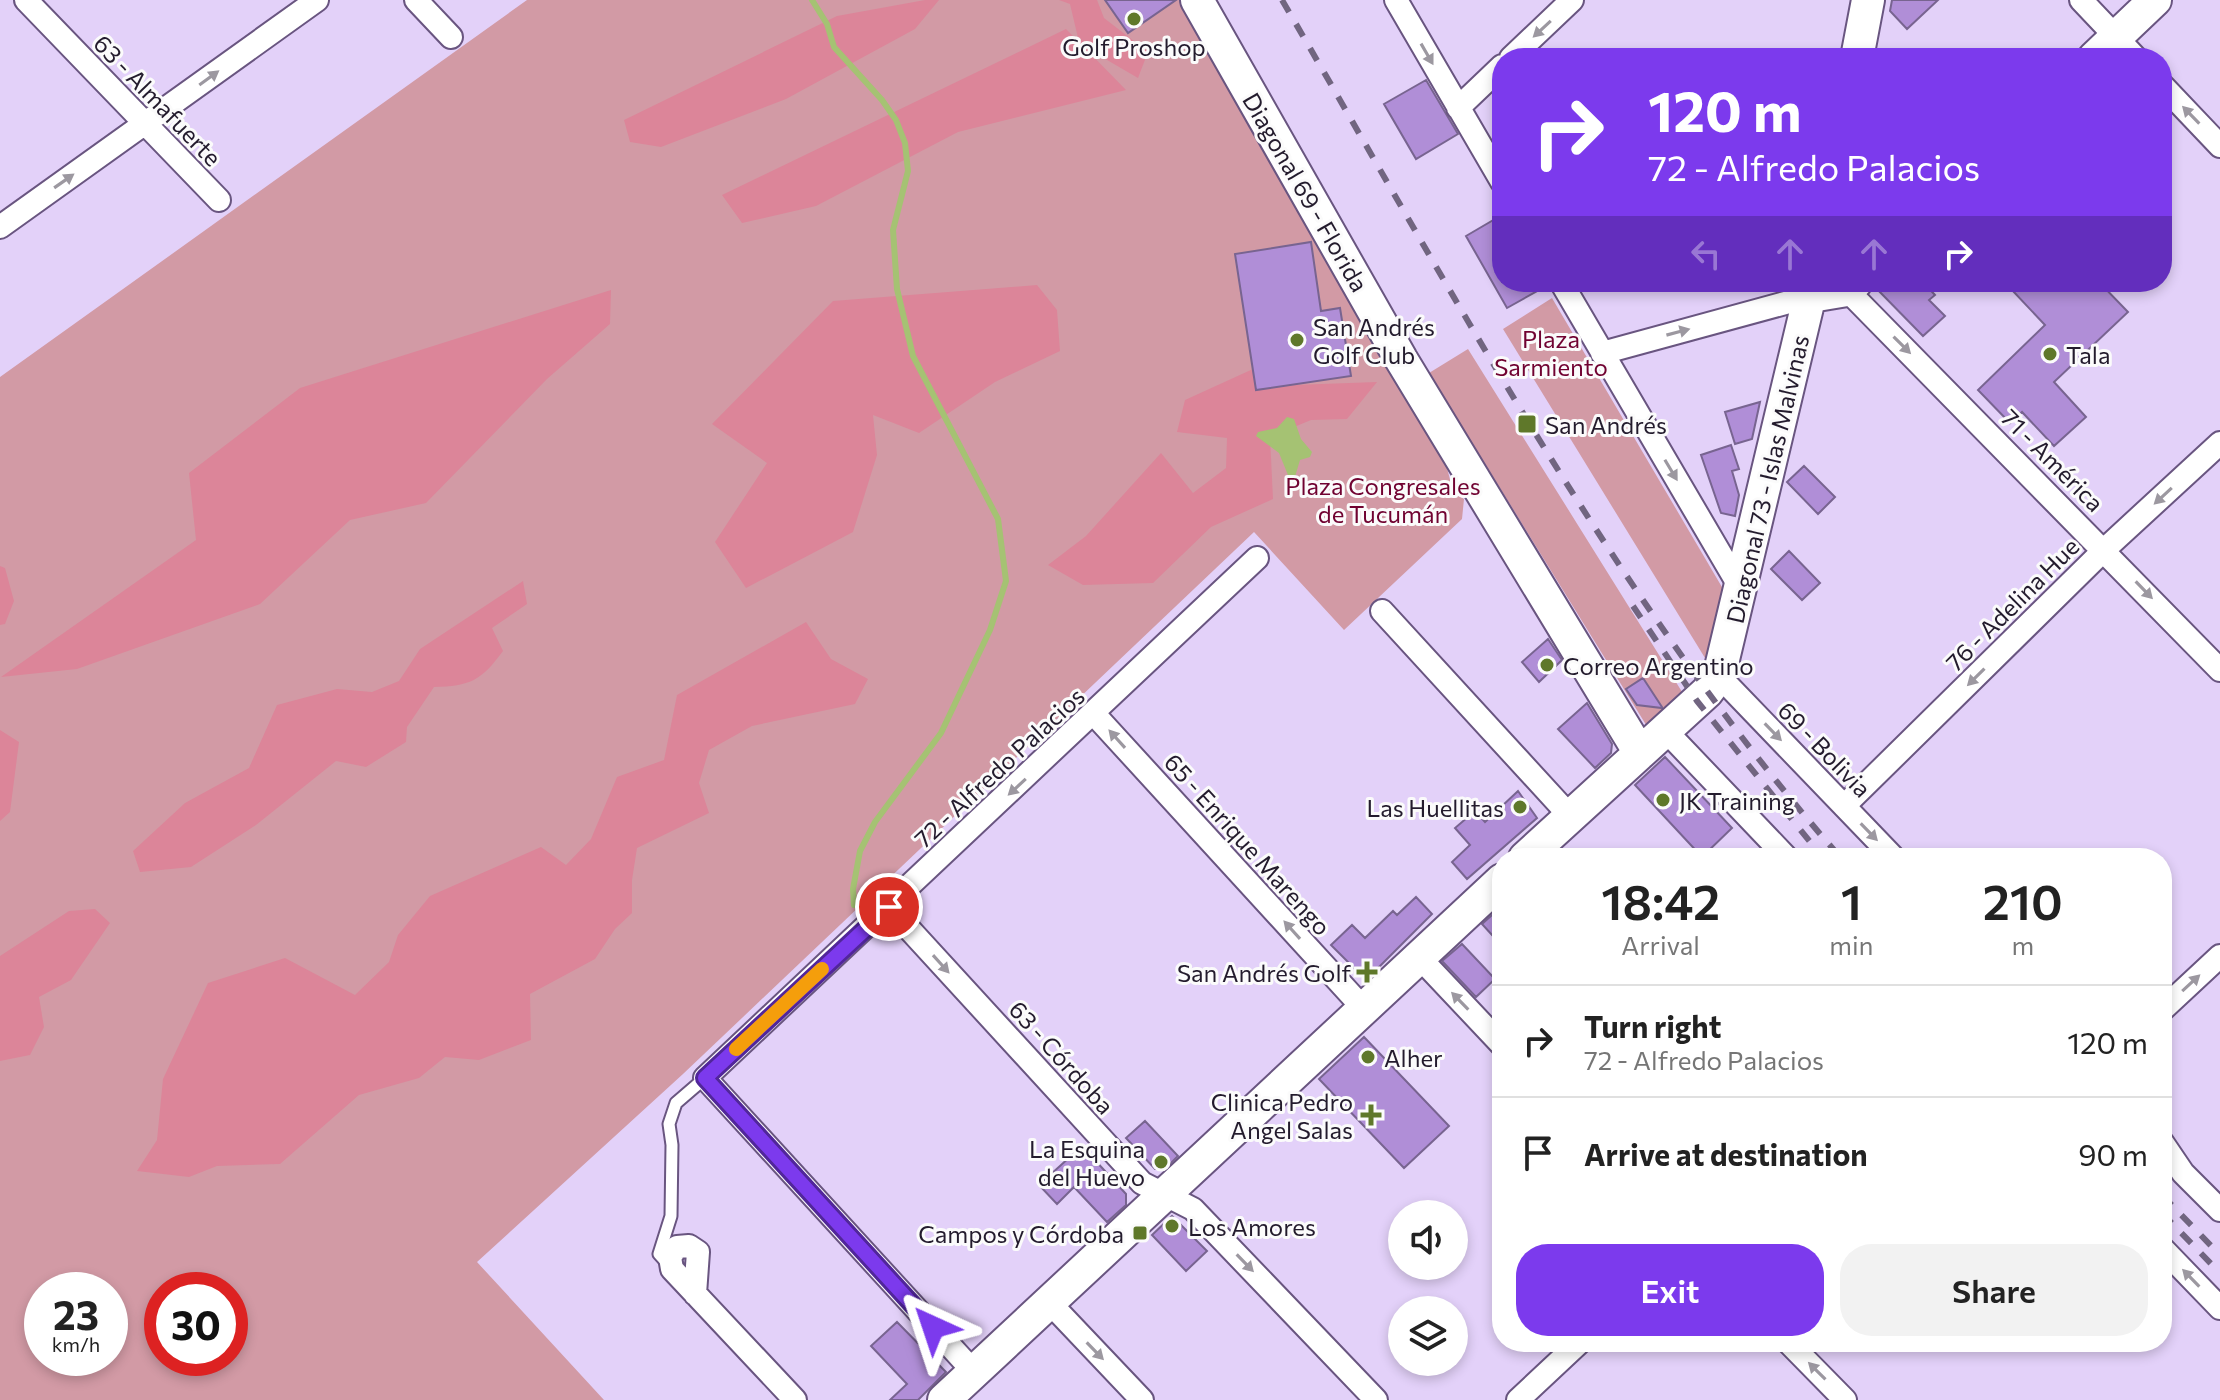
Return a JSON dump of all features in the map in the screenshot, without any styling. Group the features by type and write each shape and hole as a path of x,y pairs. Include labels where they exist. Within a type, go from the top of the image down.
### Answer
{"main road":[{"name":"Diagonal 69 - Florida","path":"1197,0 1401,359 1640,753"},
{"path":"1859,48 1868,0"},
{"path":"2117,48 2155,0"},
{"name":"Diagonal 73 - Islas Malvinas","path":"1719,676 1811,292"},
{"path":"1536,848 1665,730 1719,676"},
{"path":"944,1400 1492,889"}],"street":[{"name":"63 - Almafuerte","path":"26,0 219,200"},
{"path":"0,227 317,0"},
{"path":"416,0 451,37"},
{"path":"1396,0 1492,165"},
{"path":"1522,48 1572,0"},
{"path":"2081,0 2113,48"},
{"path":"1458,108 1492,76"},
{"path":"2172,96 2220,146"},
{"path":"1567,292 1741,589"},
{"path":"1602,353 1802,292"},
{"name":"71 - América","path":"1857,292 2220,670"},
{"name":"76 - Adelina Hue","path":"1844,806 2105,549 2220,443"},
{"name":"72 - Alfredo Palacios","path":"705,1078 1257,558"},
{"path":"1382,611 1570,816"},
{"name":"69 - Bolivia","path":"1719,676 1884,848"},
{"name":"65 - Enrique Marengo","path":"1094,714 1364,1009"},
{"path":"1665,730 1777,848"},
{"name":"63 - Córdoba","path":"889,907 1142,1183 1193,1209 1376,1400"},
{"path":"2172,1001 2220,956"},
{"path":"1419,957 1492,1034"},
{"path":"705,1078 974,1372"},
{"path":"2172,1144 2220,1193"},
{"path":"2172,1157 2183,1173 2220,1210"},
{"path":"695,1294 698,1252 689,1246 677,1247 670,1257 672,1269 695,1294 795,1400"},
{"path":"2172,1258 2220,1308"},
{"path":"1049,1302 1142,1400"},
{"path":"1518,1400 1569,1352"},
{"path":"1798,1352 1845,1400"}],"lane":[{"path":"672,1269 659,1254 671,1216 672,1145 669,1124 676,1103 705,1078"}],"green space":[{"name":"Plaza Congresales de Tucumán","path":"527,0 1188,0 1447,468 1453,491 1464,499 1462,519 1344,630 1254,532 683,1074 477,1262 604,1400 0,1400 0,377"},
{"name":"Plaza Sarmiento","path":"1552,298 1729,599 1713,671 1503,329"},
{"path":"1468,349 1684,695 1648,728 1429,373"}],"shaded area":[{"path":"939,0 915,29 786,99 661,147 630,142 624,120 837,16"},
{"path":"1059,0 1097,0 1104,18 1148,52 1138,78 1083,46 1126,90 958,132 816,206 742,223 722,195 1066,29 1079,42 1070,4"},
{"path":"1037,285 1057,310 1060,351 995,382 919,433 873,415 877,455 853,532 746,588 715,542 767,463 712,424 833,301"},
{"path":"611,290 610,324 547,379 426,503 350,520 260,604 77,669 1,677 196,540 189,473 300,388"},
{"path":"1253,369 1257,390 1294,385 1377,382 1347,419 1311,420 1270,437 1273,499 1211,527 1153,583 1083,585 1048,565 1086,536 1161,453 1193,493 1226,468 1227,438 1177,432 1185,400"},
{"path":"1287,417 1294,419 1301,439 1312,452 1310,457 1300,460 1294,480 1290,480 1279,453 1256,436 1258,432 1277,428"},
{"path":"0,566 5,568 14,601 5,624 0,625"},
{"path":"523,581 527,604 492,628 503,651 474,680 434,687 407,727 406,742 366,767 336,761 256,825 191,867 140,872 133,851 185,803 249,768 277,705 337,689 372,692 399,681 420,649"},
{"path":"806,622 831,659 868,679 855,704 752,726 709,750 699,783 709,813 637,848 632,880 632,913 615,929 595,959 530,994 531,1040 479,1060 445,1057 419,1078 359,1095 280,1164 217,1166 189,1177 137,1171 157,1140 163,1079 208,983 285,958 355,995 389,962 398,935 430,896 541,847 566,865 591,839 617,777 664,760 677,695"},
{"path":"0,730 19,742 10,812 0,821"},
{"path":"95,909 110,923 71,980 39,997 44,1027 30,1055 0,1061 0,956 69,911"}],"building":[{"name":"Golf Proshop","path":"1105,0 1176,0 1128,33"},
{"path":"1892,0 1938,0 1907,29 1890,11"},
{"path":"1426,80 1458,134 1416,159 1384,104"},
{"path":"1492,221 1492,282 1466,236"},
{"name":"San Andrés Golf Club","path":"1311,242 1321,311 1340,308 1351,376 1256,390 1235,254"},
{"path":"1498,292 1536,292 1507,308"},
{"path":"1880,292 1932,292 1935,295 1929,300 1945,316 1923,336"},
{"name":"Tala","path":"2014,292 2109,292 2128,312 2054,382 2086,417 2054,446 2022,412 2010,423 1978,390 2045,325"},
{"path":"1760,402 1752,439 1735,444 1725,412"},
{"path":"1731,445 1739,469 1732,471 1739,495 1735,516 1721,513 1701,455"},
{"path":"1804,466 1835,497 1818,514 1787,482"},
{"path":"1789,551 1820,583 1802,600 1771,569"},
{"path":"1548,639 1562,660 1539,682 1522,662"},
{"path":"1643,678 1662,708 1637,705 1626,689"},
{"path":"1587,703 1612,744 1611,753 1595,768 1558,729"},
{"path":"1665,757 1732,828 1711,848 1694,848 1635,785"},
{"path":"1518,791 1537,818 1503,848 1492,848 1492,857 1467,879 1452,862 1470,845 1455,828 1475,811 1485,822"},
{"path":"1416,897 1432,914 1366,980 1331,945 1352,925 1365,938 1393,911 1397,915"},
{"path":"1492,915 1492,935 1482,924"},
{"path":"1462,944 1492,976 1492,982 1476,997 1442,961"},
{"path":"1364,1037 1449,1126 1404,1168 1319,1079"},
{"path":"1145,1121 1178,1156 1166,1168 1155,1169 1126,1138"},
{"path":"1082,1146 1126,1194 1126,1205 1107,1222 1074,1187 1057,1204 1039,1185"},
{"path":"1172,1216 1207,1251 1186,1271 1152,1235"},
{"path":"897,1322 946,1372 918,1400 890,1400 907,1384 871,1346"}],"waterway":[{"path":"812,0 827,24 834,47 882,100 896,120 905,143 908,171 893,230 897,289 913,356 998,519 1006,581 990,630 941,733 875,822 860,851 853,889 854,905"}],"railway":[{"path":"1282,0 1475,333 1610,551 1682,657 1759,759 1833,848"},
{"path":"1633,606 1697,701 1815,848"},
{"path":"2172,1205 2220,1255"},
{"path":"2172,1223 2220,1273"}],"slow traffic":[{"path":"736,1049 822,969"}],"place":[{"name":"Golf Proshop","path":"1134,19"},
{"name":"San Andrés Golf Club","path":"1297,340"},
{"name":"Tala","path":"2050,354"},
{"name":"San Andrés","path":"1527,424"},
{"name":"Correo Argentino","path":"1547,665"},
{"name":"JK Training","path":"1663,800"},
{"name":"Las Huellitas","path":"1520,807"},
{"name":"San Andrés Golf","path":"1367,972"},
{"name":"Alher","path":"1368,1057"},
{"name":"Clinica Pedro Angel Salas","path":"1371,1115"},
{"name":"La Esquina del Huevo","path":"1161,1162"},
{"name":"Los Amores","path":"1172,1226"},
{"name":"Campos y Córdoba","path":"1140,1233"}],"route":[{"path":"889,907 705,1078 933,1327"}]}
